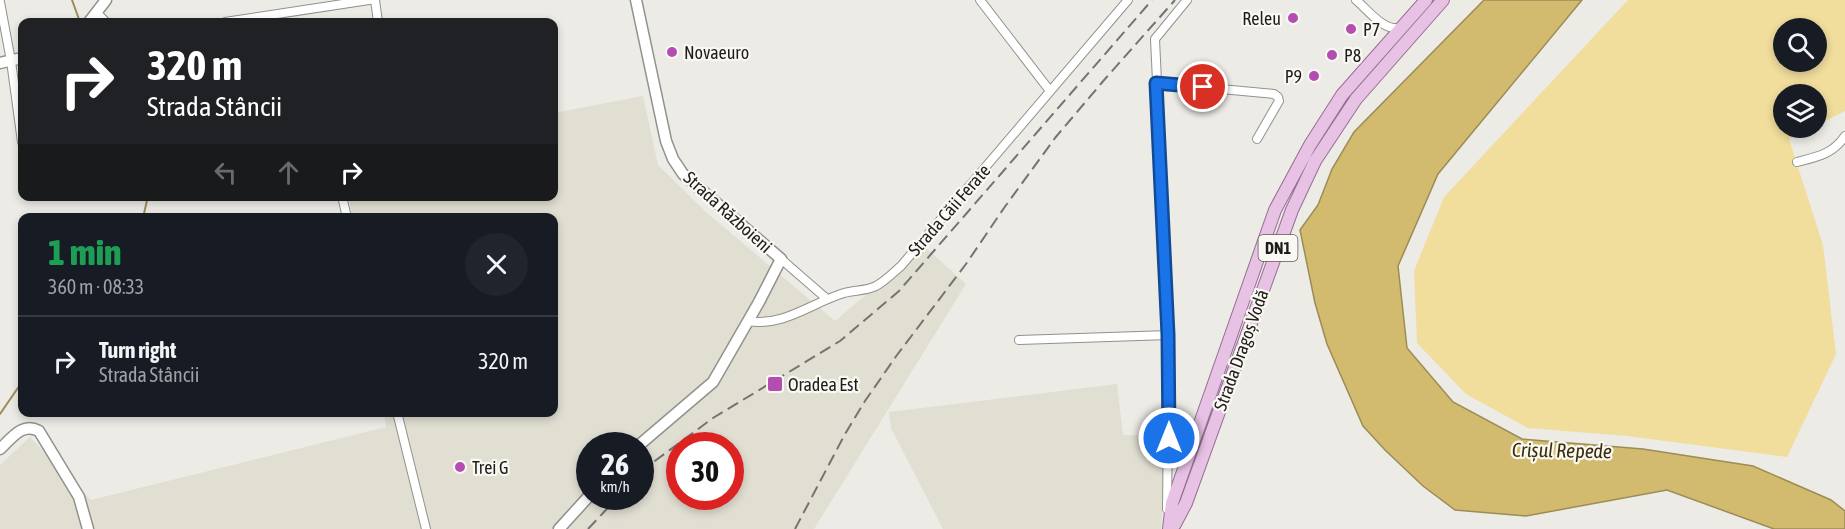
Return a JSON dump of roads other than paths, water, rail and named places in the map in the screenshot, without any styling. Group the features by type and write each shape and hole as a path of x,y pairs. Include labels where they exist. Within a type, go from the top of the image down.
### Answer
{"main road":[{"name":"Strada Dragoș Vodă","path":"1169,529 1175,524 1186,503 1206,428 1275,210 1310,145 1337,103 1426,0"},
{"name":"Strada Dragoș Vodă","path":"1169,529 1172,503 1194,442 1206,428 1292,210 1315,161 1356,99 1443,0"},
{"path":"1186,503 1184,491 1200,452 1200,446 1194,442"}],"street":[{"path":"93,18 106,0"},
{"path":"257,18 369,0"},
{"path":"375,0 377,18"},
{"name":"Strada Războieni","path":"636,0 666,141 673,159 683,174 827,299"},
{"path":"980,0 1050,91"},
{"name":"Strada Căii Ferate","path":"748,321 767,323 784,319 827,299 872,288 881,283 901,266 1128,0"},
{"path":"1169,529 1167,513 1168,335 1155,39 1187,0"},
{"path":"1356,0 1381,23 1391,28 1402,28"},
{"path":"0,2 6,62 18,122"},
{"path":"97,13 102,18"},
{"path":"297,13 298,18"},
{"path":"1381,23 1389,42"},
{"path":"1156,83 1275,94 1279,101 1257,139"},
{"path":"1797,162 1832,152 1845,136"},
{"path":"654,432 713,382 781,259"},
{"path":"1019,340 1168,335"},
{"path":"398,417 426,529"},
{"path":"0,449 25,427 32,427 39,431 79,497 88,529"},
{"path":"1169,438 1194,442"},
{"path":"559,529 576,510"}],"water":[{"name":"Crișul Repede","path":"1484,0 1582,0 1438,174 1398,266 1407,348 1453,402 1522,439 1643,449 1753,466 1831,500 1845,511 1845,529 1774,529 1667,490 1526,516 1455,510 1423,486 1363,426 1327,344 1315,303 1300,230 1318,205 1332,169 1354,132"}],"waterway":[{"path":"72,0 79,18"},
{"path":"144,213 147,201"},
{"path":"0,414 18,388"}],"railway":[{"path":"654,462 713,418 840,341 899,291 1152,0"},
{"path":"795,529 845,434 897,355 966,264 1055,138 1175,0"},
{"path":"588,529 606,510"}],"place":[{"name":"Releu","path":"1293,18"},
{"name":"P7","path":"1351,29"},
{"name":"Novaeuro","path":"672,52"},
{"name":"P8","path":"1332,55"},
{"name":"P9","path":"1314,76"},
{"name":"Oradea Est","path":"775,384"},
{"name":"Trei G","path":"460,467"}]}
